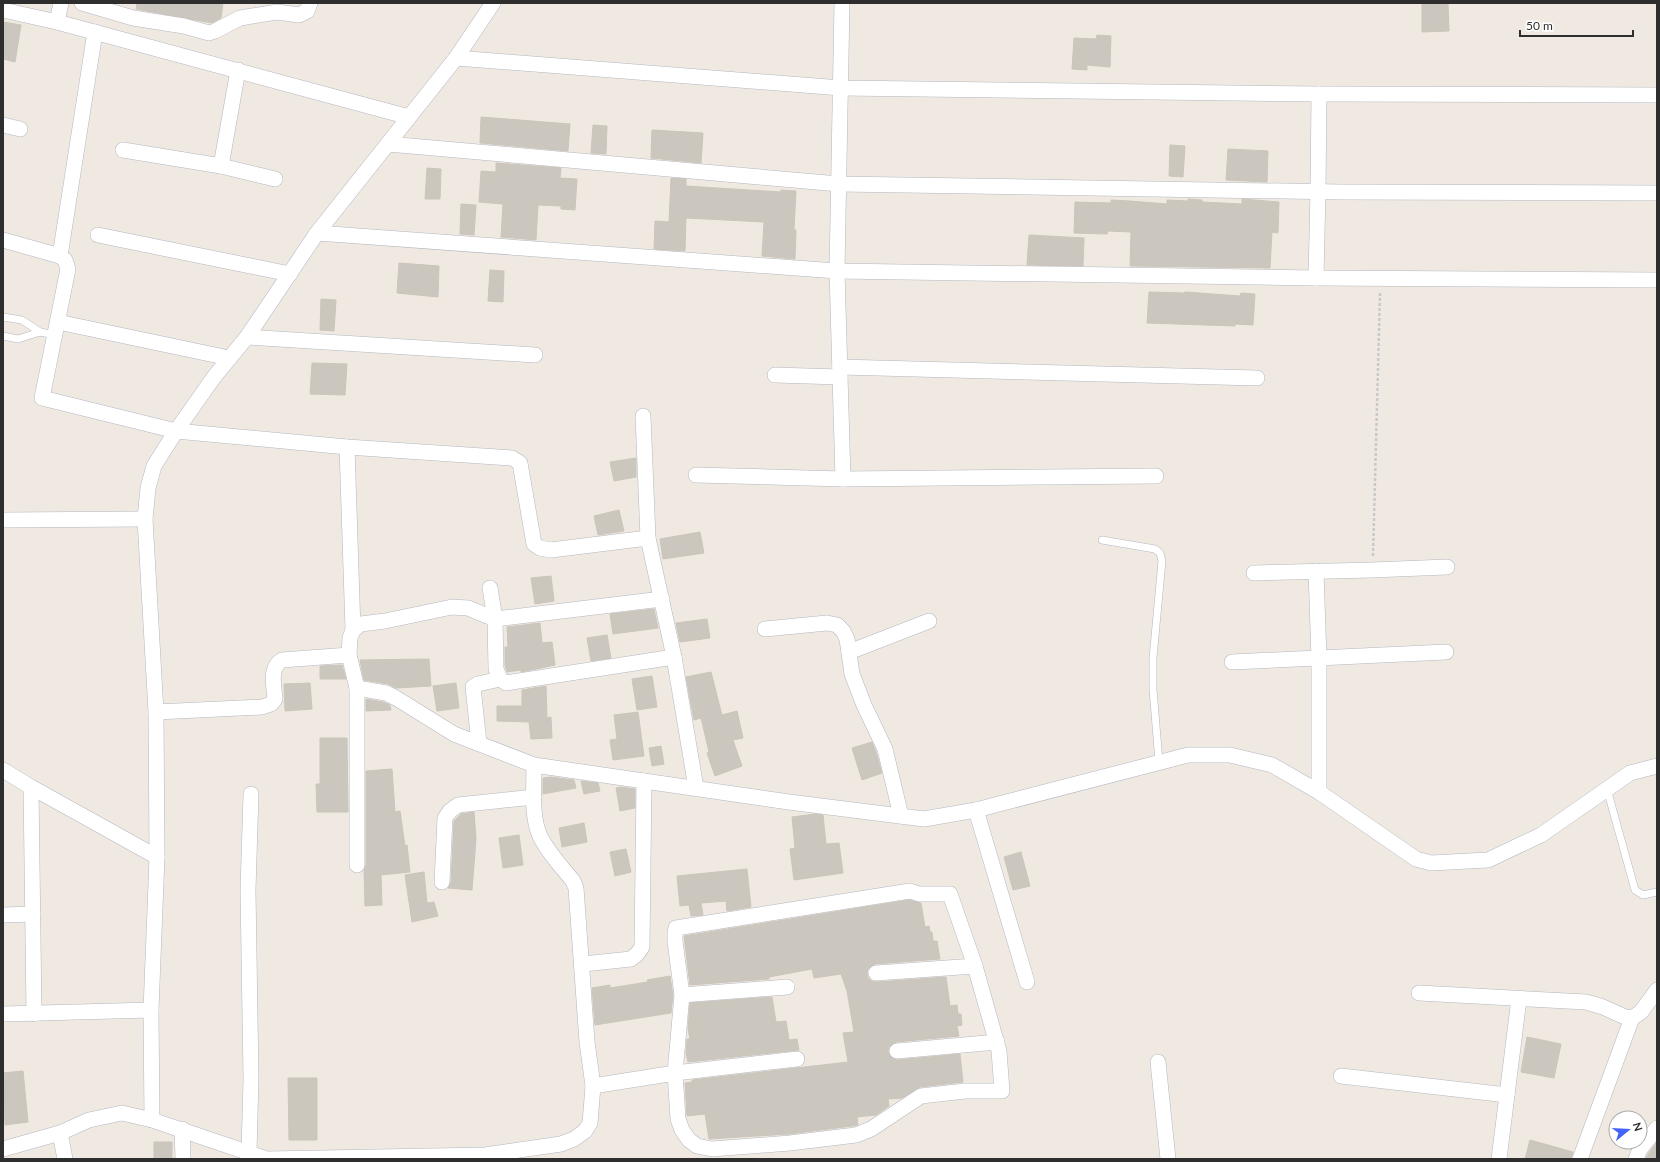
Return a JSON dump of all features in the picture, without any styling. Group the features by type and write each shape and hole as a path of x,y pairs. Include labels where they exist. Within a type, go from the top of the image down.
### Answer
{"street":[{"path":"57,22 61,3"},
{"path":"82,3 133,18 184,26 209,33 240,18 277,12 299,15 307,11 310,3"},
{"path":"152,1120 151,1010 157,858 156,712 145,519 148,488 154,466 176,431 214,377 247,337 317,233 456,58 493,3"},
{"path":"842,3 837,271 843,479"},
{"path":"3,10 57,22 410,117"},
{"path":"60,256 95,32"},
{"path":"456,58 841,88 1319,94 1657,95"},
{"path":"221,166 238,70"},
{"path":"1316,278 1319,94"},
{"path":"3,125 20,129"},
{"path":"388,144 839,184 1318,192 1657,194"},
{"path":"123,150 221,166 275,179"},
{"path":"317,233 837,271 1316,278 1657,280"},
{"path":"98,235 290,274"},
{"path":"3,240 60,256 65,260 68,269 42,398 176,431 347,447 512,458 520,463 534,544 540,548 551,550 648,538"},
{"path":"56,329 229,358"},
{"path":"247,337 535,355"},
{"path":"775,375 840,372 1257,378"},
{"path":"643,416 648,538 674,657 696,788"},
{"path":"347,447 352,630 349,655 357,688 357,864"},
{"path":"696,475 843,479 1156,476"},
{"path":"3,520 145,519"},
{"path":"1254,573 1447,567"},
{"path":"1316,572 1319,659 1319,792"},
{"path":"490,588 495,619 496,669 500,679 506,683 514,683 674,657"},
{"path":"352,630 361,624 385,621 452,607 468,608 495,619 662,599"},
{"path":"849,652 929,621"},
{"path":"765,629 827,623 837,625 843,631 847,639 852,674 864,705 885,749 901,816"},
{"path":"1232,662 1446,652"},
{"path":"156,712 262,707 271,704 275,699 274,671 277,664 282,660 349,655"},
{"path":"479,743 473,687 478,684 500,679"},
{"path":"357,688 386,693 449,731 534,765 924,819 976,810 1188,755 1230,755 1272,765 1319,792 1416,859 1431,863 1488,860 1541,835 1630,773 1656,764"},
{"path":"3,1149 60,1133 89,1120 122,1113 182,1129 267,1159 485,1157 562,1144 574,1139 585,1131 590,1123 593,1086 587,1042 576,888 573,881 545,845 539,834 534,797 534,765"},
{"path":"3,770 31,788 157,858"},
{"path":"582,964 630,959 642,948 644,781"},
{"path":"31,788 34,1014"},
{"path":"249,1152 251,1063 248,890 251,794"},
{"path":"442,882 445,818 450,811 458,805 534,797"},
{"path":"976,810 1027,982"},
{"path":"910,891 919,894 950,894 976,966 1000,1051 1002,1091 965,1091 921,1096 871,1129 856,1135 783,1144 712,1149 697,1146 689,1140 682,1130 678,1119 675,1073 682,995 674,936 678,927 910,891"},
{"path":"3,915 33,914"},
{"path":"876,973 976,966"},
{"path":"682,995 787,987"},
{"path":"1419,993 1586,1002 1603,1007 1625,1018 1632,1018 1641,1012 1657,990"},
{"path":"1499,1159 1519,999"},
{"path":"3,1014 151,1010"},
{"path":"1580,1159 1632,1018"},
{"path":"897,1052 997,1042"},
{"path":"593,1086 675,1073 797,1060"},
{"path":"1158,1062 1168,1159"},
{"path":"1341,1076 1507,1095"},
{"path":"1636,1159 1640,1149 1657,1128"},
{"path":"182,1129 183,1159"},
{"path":"60,1133 65,1159"}],"lane":[{"path":"3,317 22,320 40,332"},
{"path":"3,336 18,339 56,329"},
{"path":"1102,540 1155,549 1160,553 1162,561 1153,658 1153,689 1159,762"},
{"path":"1607,789 1634,890 1643,895 1657,892"}],"path":[{"path":"1372,570 1381,278"}],"building":[{"path":"137,3 223,3 221,18 212,23 136,9"},
{"path":"1422,3 1448,3 1449,31 1422,32"},
{"path":"3,22 21,25 15,62 3,59"},
{"path":"1097,35 1111,36 1110,67 1087,65 1087,70 1072,69 1074,38 1096,39"},
{"path":"481,117 570,124 568,151 480,143"},
{"path":"593,125 607,126 606,154 591,153"},
{"path":"652,130 703,133 701,163 651,158"},
{"path":"1170,145 1185,146 1183,177 1169,176"},
{"path":"1228,149 1268,151 1267,182 1226,180"},
{"path":"496,163 561,168 560,178 577,179 575,210 561,209 561,206 538,205 536,240 501,237 503,204 479,202 481,171 496,172"},
{"path":"427,168 441,169 440,199 425,199"},
{"path":"671,178 686,179 686,186 781,192 781,190 796,191 794,230 796,230 795,259 762,256 764,222 686,218 685,251 654,249 655,221 669,222"},
{"path":"1188,199 1202,200 1202,202 1242,204 1242,199 1279,202 1278,233 1272,232 1270,268 1130,266 1131,232 1108,231 1107,234 1074,233 1075,202 1111,203 1111,200 1167,204 1167,200 1188,201"},
{"path":"461,204 476,205 474,235 460,234"},
{"path":"1029,235 1084,238 1083,266 1027,265"},
{"path":"399,263 439,266 438,297 397,293"},
{"path":"490,270 504,271 503,302 488,301"},
{"path":"1149,292 1185,292 1240,296 1241,293 1255,294 1253,325 1235,324 1235,326 1147,323"},
{"path":"321,299 336,300 334,331 320,330"},
{"path":"312,363 347,364 345,395 310,394"},
{"path":"636,458 636,477 614,481 610,462"},
{"path":"619,510 624,531 598,535 594,516"},
{"path":"700,532 704,553 663,559 660,539"},
{"path":"551,576 554,601 535,604 531,578"},
{"path":"654,609 658,628 613,634 610,614"},
{"path":"707,619 710,638 680,642 676,623"},
{"path":"540,623 542,643 552,642 555,665 521,672 521,670 507,672 505,665 505,647 508,647 507,627"},
{"path":"607,635 611,658 591,661 587,638"},
{"path":"429,659 431,686 396,688 388,684 364,680 360,660"},
{"path":"342,665 346,679 320,679 320,666"},
{"path":"711,672 722,715 737,711 743,738 733,740 742,766 715,776 707,753 709,752 701,718 694,720 686,677"},
{"path":"652,676 657,707 637,710 632,679"},
{"path":"310,683 312,709 285,711 284,684"},
{"path":"456,683 459,708 437,711 433,686"},
{"path":"546,686 547,718 551,717 552,738 531,739 529,722 497,721 497,706 522,706 522,690"},
{"path":"366,699 383,702 390,705 391,710 366,711"},
{"path":"638,712 644,756 613,760 610,740 617,739 614,715"},
{"path":"320,738 347,738 348,812 317,812 316,784 320,784"},
{"path":"872,742 882,773 862,780 852,748"},
{"path":"661,746 664,764 652,766 649,748"},
{"path":"392,769 395,812 400,811 405,846 407,845 410,872 381,875 382,905 365,906 364,870 366,865 366,771"},
{"path":"551,777 574,780 576,788 543,794 543,778"},
{"path":"581,781 598,783 600,791 584,794"},
{"path":"621,787 635,789 635,808 620,811 616,788"},
{"path":"474,812 476,839 472,890 448,888 451,882 454,821 461,814"},
{"path":"815,814 823,815 826,844 839,843 843,873 794,880 790,849 795,848 792,817"},
{"path":"584,823 587,842 562,847 559,828"},
{"path":"519,835 523,865 503,868 499,838"},
{"path":"626,849 631,872 615,876 610,852"},
{"path":"1021,852 1030,886 1013,890 1004,857"},
{"path":"747,869 751,907 727,911 726,901 701,903 703,915 691,916 689,905 680,906 677,876"},
{"path":"424,872 427,903 434,902 438,916 412,922 405,875"},
{"path":"909,900 921,903 925,927 929,926 930,932 932,932 933,941 937,941 940,959 875,964 868,969 868,978 877,982 946,977 950,1006 957,1005 958,1014 961,1014 962,1025 957,1026 959,1036 896,1042 889,1047 888,1052 893,1059 897,1060 960,1054 963,1082 920,1087 902,1098 888,1099 889,1106 876,1115 857,1117 858,1125 789,1134 709,1139 705,1114 687,1116 685,1083 692,1082 692,1080 848,1062 843,1033 854,1032 847,991 841,974 814,978 812,969 769,977 769,979 690,985 684,936"},
{"path":"670,976 673,995 671,1013 595,1025 592,988 610,985 610,988 648,982 647,980"},
{"path":"772,997 776,1022 786,1021 789,1040 797,1039 799,1050 688,1062 686,1053 687,1039 690,1039 688,1029 690,1003"},
{"path":"1527,1037 1561,1044 1554,1078 1521,1072"},
{"path":"23,1071 28,1122 5,1125 3,1073"},
{"path":"288,1078 317,1078 317,1140 289,1140"},
{"path":"1530,1140 1573,1152 1571,1159 1525,1159"},
{"path":"154,1142 172,1142 172,1159 154,1159"},
{"path":"1657,1142 1657,1159 1646,1159 1648,1154"}]}
